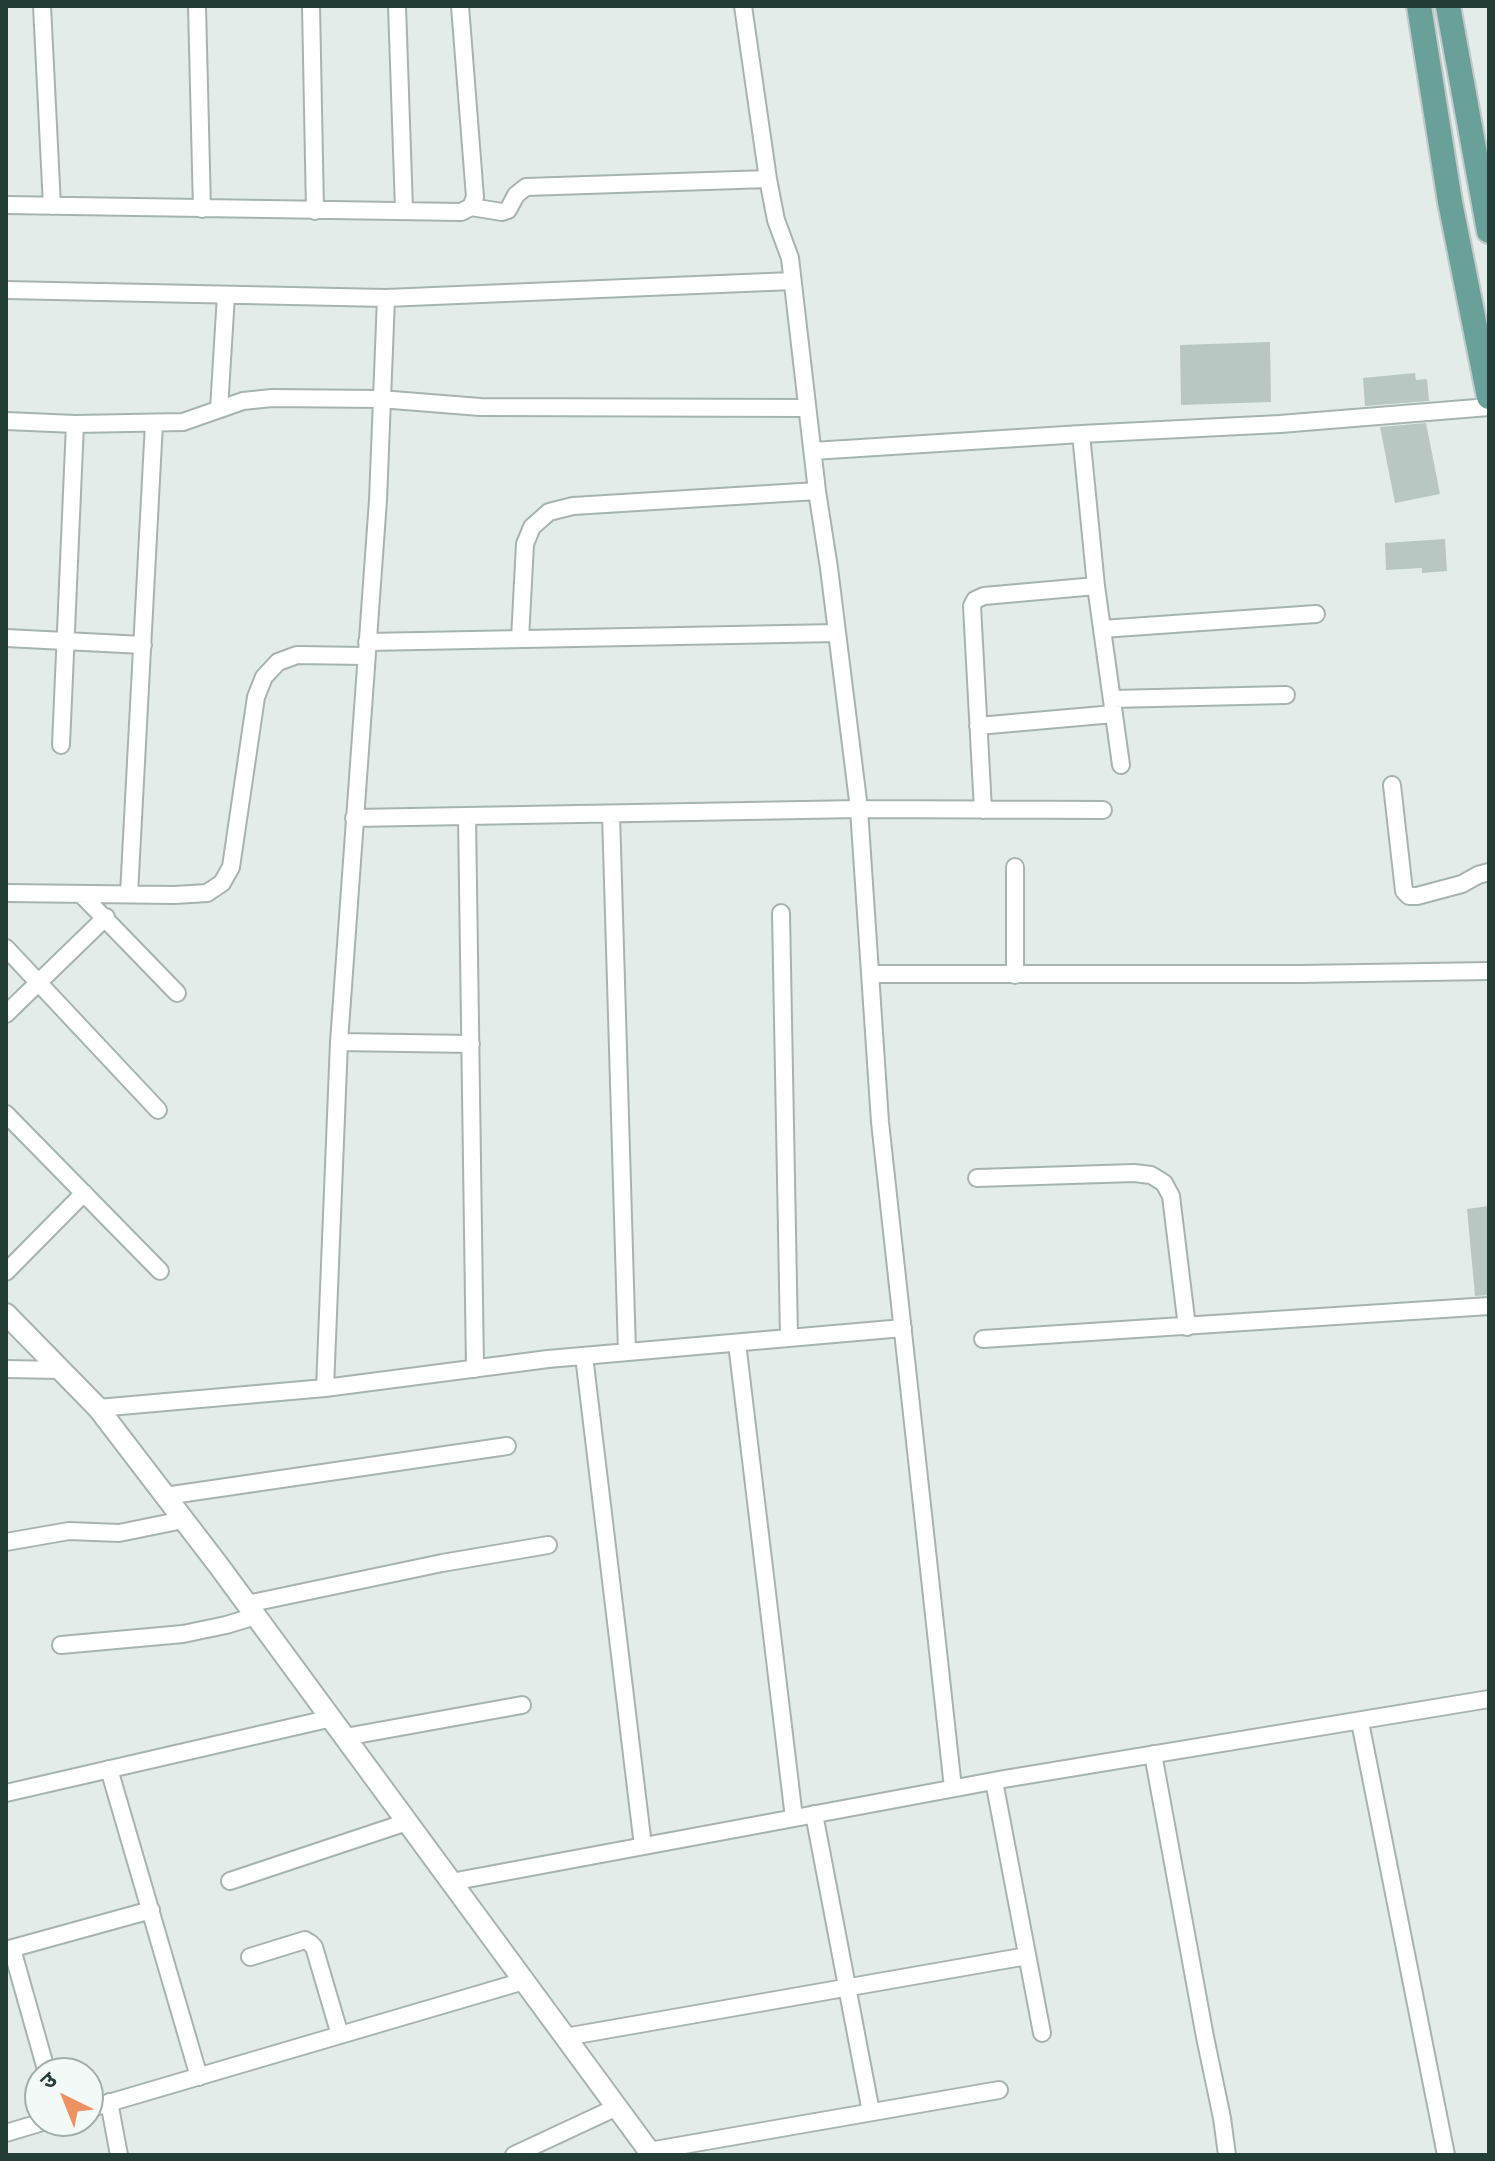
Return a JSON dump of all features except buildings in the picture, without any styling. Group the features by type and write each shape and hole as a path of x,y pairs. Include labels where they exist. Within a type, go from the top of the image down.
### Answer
{"main road":[{"path":"1419,6 1450,202 1489,397"},
{"path":"1448,6 1489,231"}],"street":[{"path":"42,6 52,206"},
{"path":"197,6 202,209"},
{"path":"311,6 315,211"},
{"path":"397,6 404,209"},
{"path":"460,6 475,197 471,207"},
{"path":"743,6 768,179 776,220 790,258 806,408 859,809 880,1122 953,1788"},
{"path":"6,205 461,212 471,207 502,212 508,210 516,195 526,187 768,179"},
{"path":"6,290 386,298 792,281"},
{"path":"219,409 226,295"},
{"path":"325,1388 339,1042 378,500 386,298"},
{"path":"6,421 75,424 183,422 243,401 272,398 380,399 480,407 806,408"},
{"path":"813,451 1280,424 1489,407"},
{"path":"129,894 154,423"},
{"path":"61,745 75,424"},
{"path":"1081,434 1096,586 1121,765"},
{"path":"520,639 525,544 532,527 549,512 573,506 817,491"},
{"path":"983,810 972,606 975,600 984,596 1096,586"},
{"path":"1102,629 1316,614"},
{"path":"6,893 207,893 222,883 231,867 256,697 264,677 278,662 297,655 520,639 837,633"},
{"path":"6,638 143,645"},
{"path":"978,726 1113,706 1286,695"},
{"path":"1392,785 1404,891 1409,896 1462,884 1489,872"},
{"path":"354,818 859,809 1103,810"},
{"path":"611,814 627,1352"},
{"path":"467,816 475,1369"},
{"path":"1015,867 1015,975"},
{"path":"81,894 177,993"},
{"path":"781,913 789,1338"},
{"path":"6,1014 106,917"},
{"path":"6,948 158,1110"},
{"path":"870,974 1489,971"},
{"path":"339,1042 471,1044"},
{"path":"6,1114 160,1271"},
{"path":"977,1178 1134,1173 1151,1175 1164,1183 1171,1196 1187,1327"},
{"path":"6,1272 84,1193"},
{"path":"983,1339 1489,1306"},
{"path":"6,1314 98,1408 332,1718 650,2153 999,2090"},
{"path":"98,1408 325,1388 584,1356 903,1328"},
{"path":"737,1343 794,1818"},
{"path":"584,1356 643,1846"},
{"path":"6,1369 60,1370"},
{"path":"165,1496 507,1446"},
{"path":"6,1542 69,1531 119,1533 183,1520"},
{"path":"61,1645 183,1634 226,1625 251,1610 442,1563 548,1545"},
{"path":"451,1882 953,1788 1489,1699"},
{"path":"345,1737 522,1705"},
{"path":"6,1793 332,1718"},
{"path":"1360,1722 1446,2155"},
{"path":"1153,1754 1227,2155"},
{"path":"109,1769 199,2077"},
{"path":"994,1781 1042,2033"},
{"path":"814,1814 871,2112"},
{"path":"230,1881 407,1822"},
{"path":"42,2057 9,1950 151,1910"},
{"path":"250,1957 305,1940 310,1943 314,1947 340,2035"},
{"path":"565,2037 1027,1956"},
{"path":"104,2104 524,1981"},
{"path":"109,2102 119,2155"},
{"path":"514,2155 617,2107"}]}
